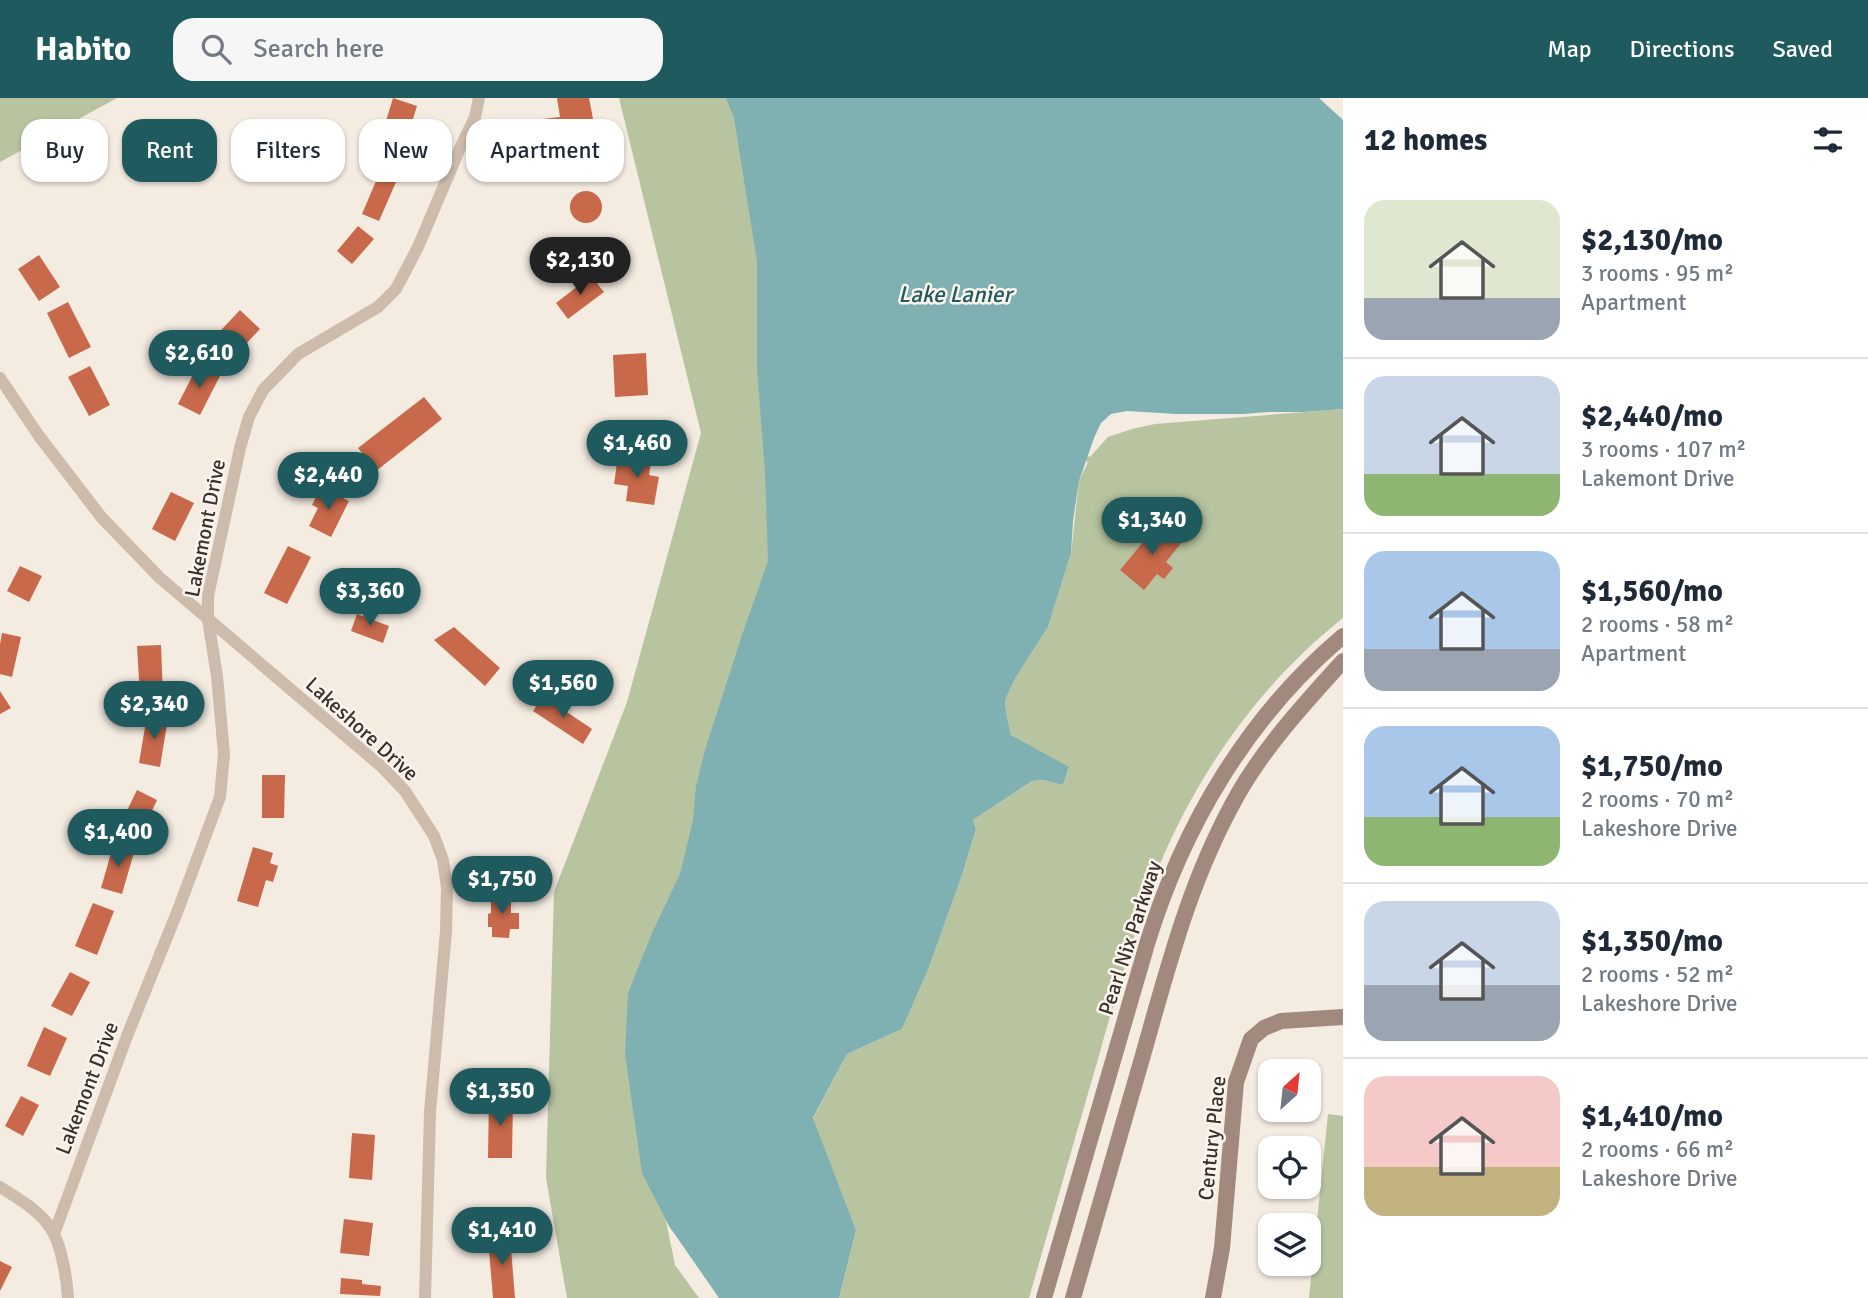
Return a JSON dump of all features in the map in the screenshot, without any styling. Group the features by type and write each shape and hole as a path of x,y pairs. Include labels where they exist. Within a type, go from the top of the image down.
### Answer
{"street":[{"name":"Lakemont Drive","path":"54,1234 127,1035 178,911 220,797 224,754 217,676 208,620 208,596 248,417 263,390 298,354 378,307 396,289 418,247 475,117 479,98"},
{"name":"Lakeshore Drive","path":"0,378 39,436 102,518 160,578 382,767 405,792 433,836 443,860 447,888 446,931 430,1112 425,1298"},
{"name":"Pearl Nix Parkway","path":"1044,1298 1158,906 1174,869 1200,815 1232,761 1262,719 1292,684 1343,636"},
{"path":"1073,1298 1172,952 1199,873 1218,832 1259,761 1343,661"},
{"name":"Century Place","path":"1213,1298 1222,1248 1236,1082 1248,1044 1255,1035 1272,1023 1343,1017"},
{"path":"0,1187 18,1198 42,1219 54,1234 67,1281 68,1298"}],"green space":[{"path":"0,98 117,98 79,119 21,119 21,151 0,162"},
{"path":"619,98 733,98 789,456 765,637 642,1105 675,1265 699,1298 567,1298 546,1178 554,892 627,702 701,433"},
{"path":"1343,409 1343,618 1311,645 1254,706 1206,774 1167,847 1134,937 1029,1298 839,1298 856,1230 813,1119 847,1054 902,1029 928,970 962,875 976,831 973,820 1032,781 1043,780 1063,785 1069,768 1011,735 1005,700 1016,677 1048,627 1071,553 1079,481 1088,462 1048,445 1049,440 1090,457 1108,437 1155,424"},
{"path":"1328,1114 1343,1116 1343,1298 1309,1298 1311,1276 1321,1276 1321,1213 1318,1213"}],"water":[{"name":"Lake Lanier","path":"726,98 1319,98 1343,120 1343,409 1244,414 1127,411 1111,414 1101,423 1079,481 1071,553 1048,627 1016,677 1005,700 1011,735 1069,767 1063,785 1043,780 1032,781 973,820 976,830 962,875 928,970 902,1029 847,1054 813,1118 856,1230 839,1298 719,1298 669,1226 642,1173 625,1054 628,993 680,874 705,750 768,561 757,369 757,261 734,118"}],"building":[{"path":"393,98 417,106 413,119 387,119"},
{"path":"557,98 589,98 593,119 543,119 560,117"},
{"path":"376,182 396,182 379,221 362,214"},
{"path":"586,191 597,196 602,207 597,218 586,223 575,218 570,207 575,196"},
{"path":"358,226 374,239 352,264 337,251"},
{"path":"39,255 60,287 39,301 18,269"},
{"path":"591,276 604,292 568,319 556,303"},
{"path":"68,302 91,347 69,358 47,313"},
{"path":"240,310 260,329 229,362 209,343"},
{"path":"646,353 648,395 615,397 613,355"},
{"path":"198,365 220,376 200,415 178,404"},
{"path":"90,366 110,405 89,416 68,377"},
{"path":"424,397 442,419 376,471 358,448"},
{"path":"618,456 651,461 649,475 659,477 654,505 626,501 628,486 614,484"},
{"path":"321,487 349,501 331,537 309,526 318,508 312,505"},
{"path":"171,492 194,503 175,541 152,529"},
{"path":"1159,523 1182,542 1166,562 1173,568 1164,579 1157,574 1144,590 1120,570"},
{"path":"288,546 311,557 287,604 264,593"},
{"path":"20,566 42,576 29,602 7,591"},
{"path":"357,614 389,626 383,643 351,631"},
{"path":"454,627 500,668 485,686 434,640"},
{"path":"2,633 21,637 12,677 0,674"},
{"path":"161,645 163,695 140,696 137,646"},
{"path":"0,691 11,708 0,714"},
{"path":"543,696 592,729 583,744 533,711"},
{"path":"147,715 168,718 160,767 139,763"},
{"path":"262,775 285,775 284,818 262,818"},
{"path":"137,790 157,800 141,835 120,825"},
{"path":"114,843 135,849 122,894 101,888"},
{"path":"253,847 273,853 270,863 278,866 273,882 266,880 258,907 237,901"},
{"path":"491,894 511,895 511,913 519,913 519,929 510,929 509,938 492,937 492,927 488,927"},
{"path":"93,903 114,911 97,955 75,946"},
{"path":"70,972 90,982 72,1016 51,1006"},
{"path":"44,1027 67,1038 50,1076 27,1066"},
{"path":"21,1096 39,1105 23,1136 5,1126"},
{"path":"489,1097 513,1098 512,1158 488,1158"},
{"path":"352,1133 375,1135 372,1180 349,1178"},
{"path":"344,1219 373,1223 369,1256 340,1253"},
{"path":"510,1236 515,1298 493,1298 488,1238"},
{"path":"0,1261 12,1267 0,1291"},
{"path":"341,1278 362,1280 362,1284 381,1286 380,1296 340,1294"}]}
